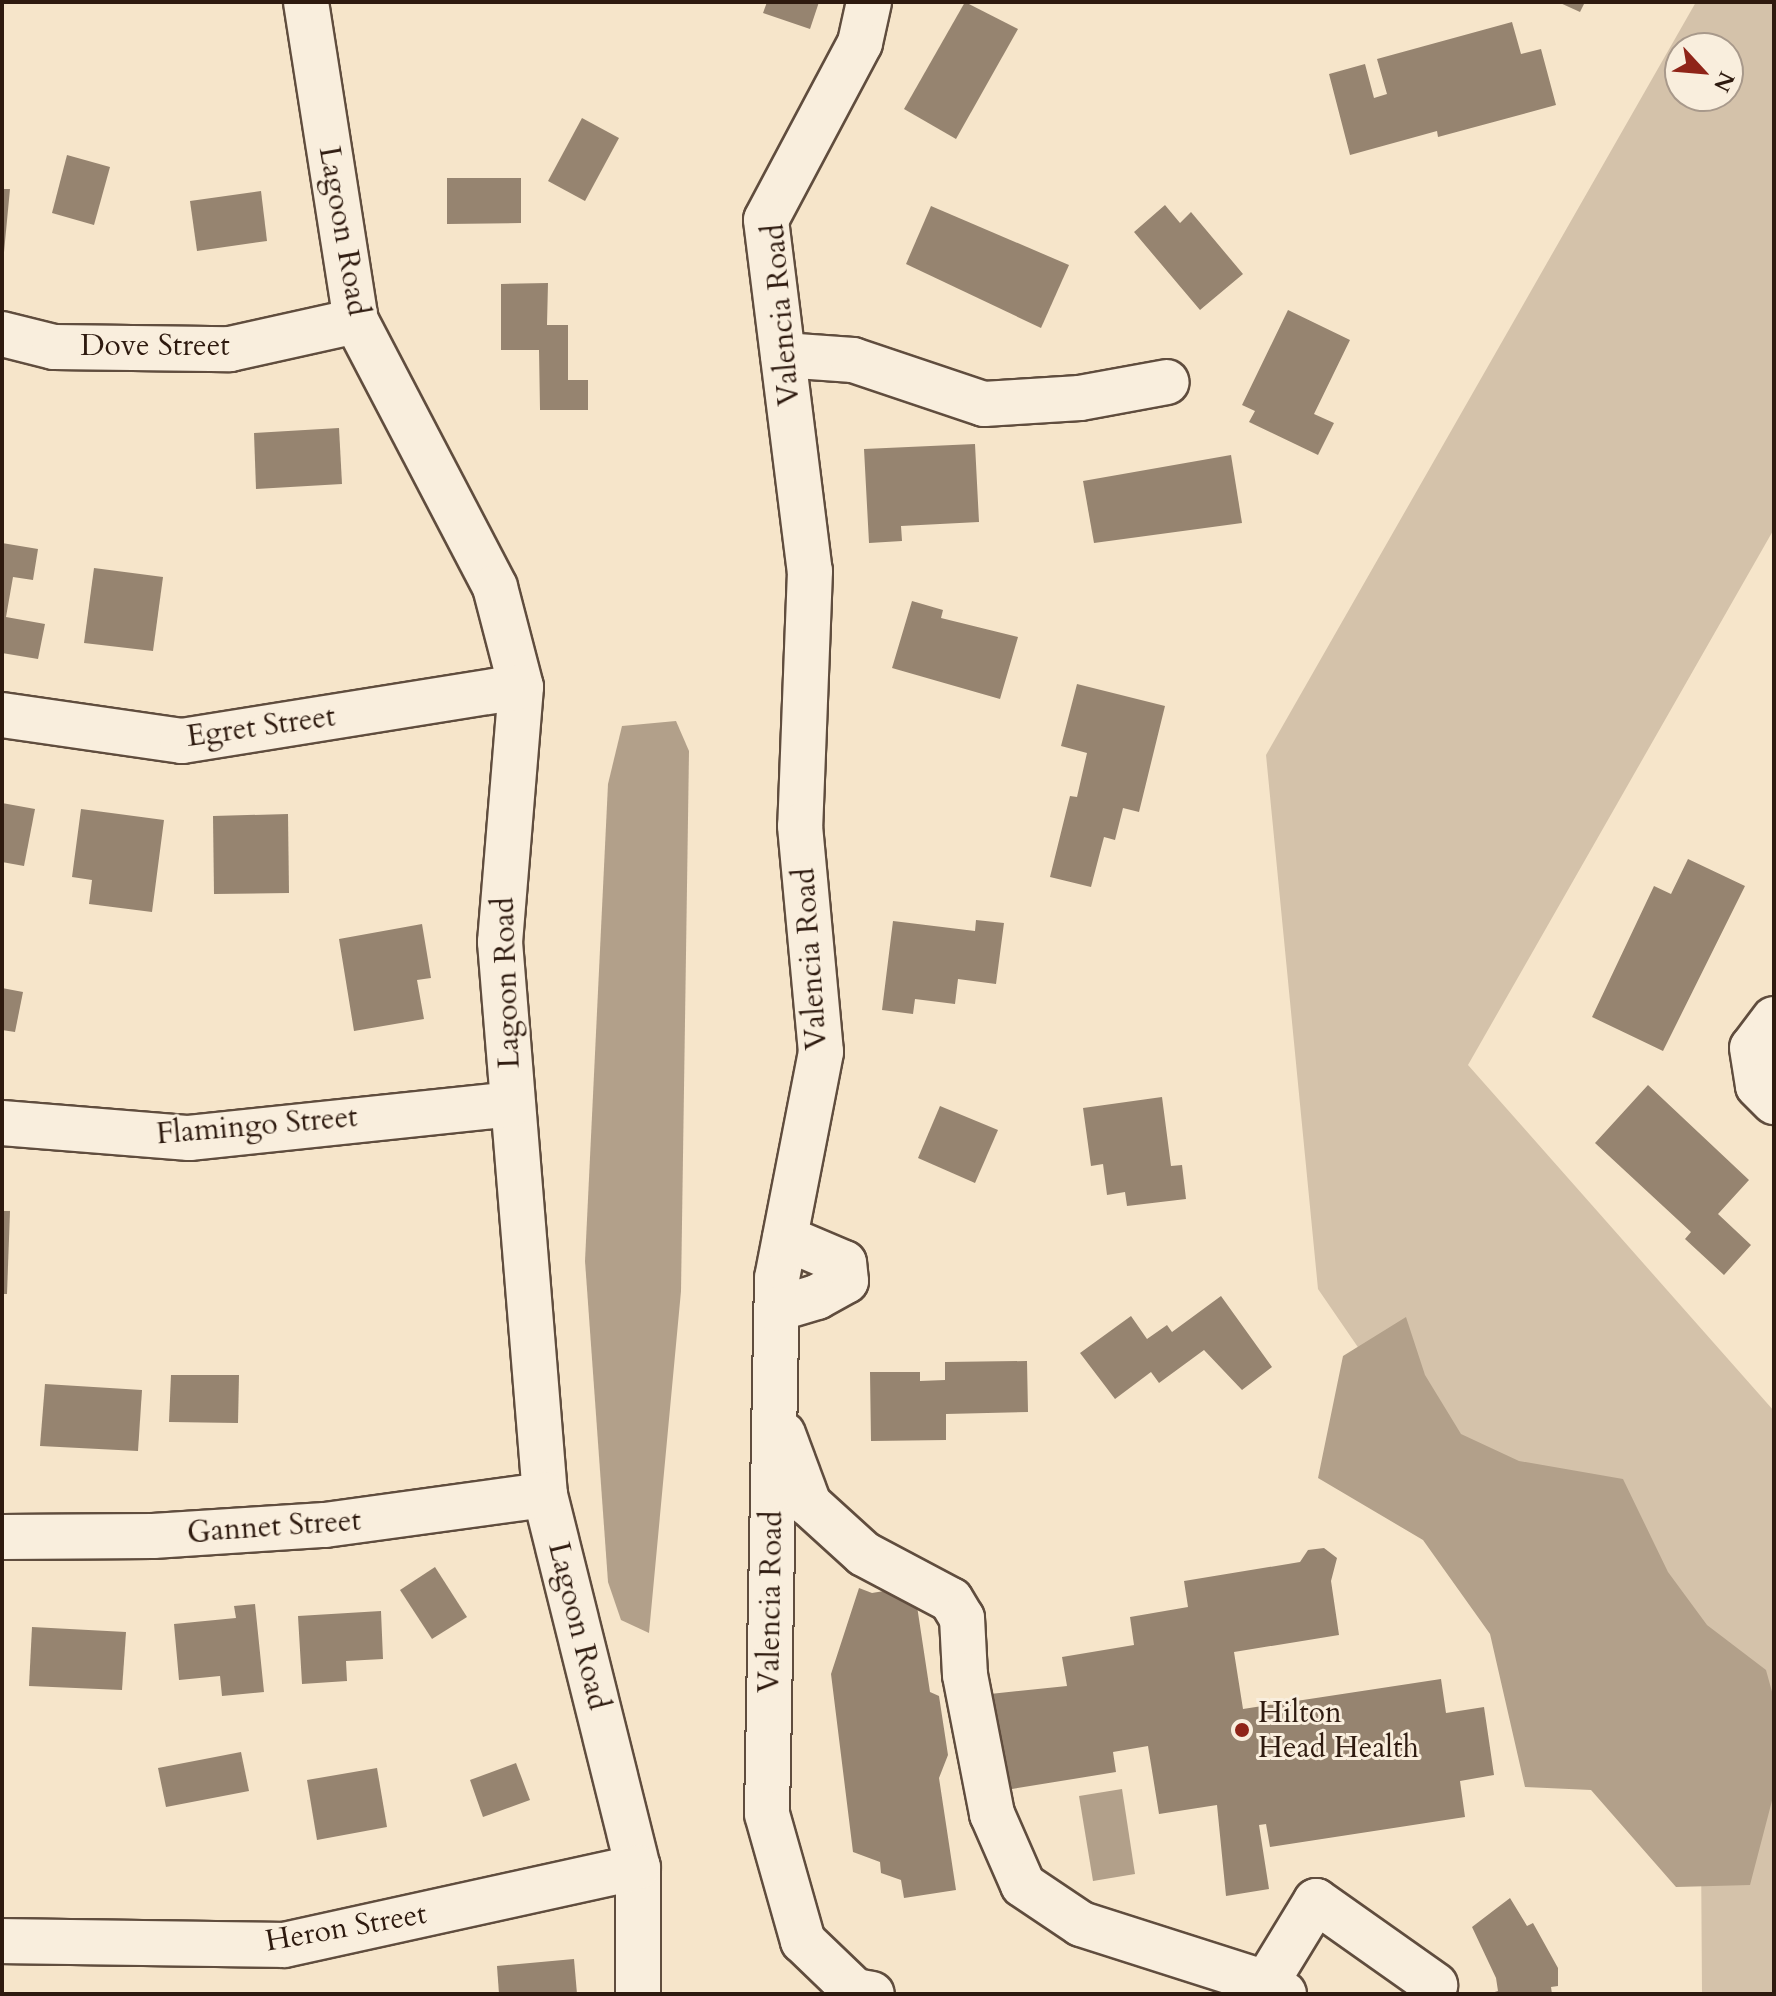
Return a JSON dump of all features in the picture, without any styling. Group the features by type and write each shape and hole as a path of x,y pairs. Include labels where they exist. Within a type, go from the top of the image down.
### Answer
{"street":[{"name":"Lagoon Road","path":"306,2 356,321 495,587 521,687 500,942 545,1495 638,1867 638,1994"},
{"name":"Valencia Road","path":"869,2 860,43 766,220 810,571 800,826 821,1052 785,1238 777,1309 767,1814 803,1941 855,1991 872,1994"},
{"name":"Dove Street","path":"2,334 54,347 230,349 356,321"},
{"path":"783,355 853,360 984,404 1080,398 1167,382"},
{"name":"Egret Street","path":"2,715 182,741 521,687"},
{"path":"1774,1019 1752,1048 1758,1086 1774,1102"},
{"name":"Flamingo Street","path":"2,1123 189,1138 412,1110 512,1104"},
{"path":"777,1309 817,1297 846,1281 844,1263 785,1238"},
{"path":"775,1411 809,1504 864,1554 951,1600 962,1618 965,1675 992,1814 1023,1885 1081,1924 1275,1989 1316,1901 1435,1985"},
{"name":"Gannet Street","path":"2,1537 153,1536 325,1525 545,1495"},
{"name":"Heron Street","path":"2,1941 284,1945 638,1867"}],"shaded area":[{"path":"1696,2 1774,2 1774,529 1468,1065 1774,1411 1774,1994 1702,1994 1701,1847 1318,1289 1266,755 1664,58 1664,112 1744,112 1744,32 1679,32"},
{"path":"676,721 689,751 681,1291 649,1633 621,1620 608,1582 585,1261 608,784 622,726"},
{"path":"1406,1317 1425,1375 1461,1434 1519,1461 1623,1479 1668,1572 1707,1625 1766,1670 1774,1699 1774,1793 1750,1885 1676,1887 1591,1790 1525,1787 1490,1634 1423,1540 1318,1478 1343,1356"},
{"path":"1122,1789 1135,1874 1093,1881 1079,1796"}],"building":[{"path":"767,2 819,2 810,29 763,13"},
{"path":"965,2 1018,29 956,139 904,109"},
{"path":"1558,2 1585,2 1580,12"},
{"path":"1512,22 1521,54 1541,49 1556,105 1438,137 1437,131 1350,155 1329,74 1365,64 1374,98 1387,94 1377,59"},
{"path":"582,118 619,138 585,201 548,181"},
{"path":"67,155 110,167 94,225 52,213"},
{"path":"447,178 521,178 521,223 447,224"},
{"path":"2,189 10,189 4,252 2,252"},
{"path":"261,191 267,241 197,251 190,201"},
{"path":"1165,205 1180,223 1191,212 1243,274 1200,310 1134,232"},
{"path":"931,206 1069,265 1041,328 906,264"},
{"path":"548,283 547,325 568,325 568,380 588,380 588,410 540,410 539,350 501,350 501,284"},
{"path":"1288,310 1350,340 1314,414 1334,423 1318,455 1249,422 1255,411 1242,405"},
{"path":"339,428 342,484 256,489 254,433"},
{"path":"975,444 979,522 901,526 902,541 869,543 864,449"},
{"path":"1231,455 1242,523 1094,543 1083,481"},
{"path":"2,543 38,549 33,580 13,577 6,617 45,624 38,659 2,653"},
{"path":"94,568 163,577 153,651 84,643"},
{"path":"912,601 943,610 941,618 1018,637 1000,699 892,668"},
{"path":"1077,684 1165,706 1139,812 1123,808 1115,840 1104,837 1091,887 1050,877 1070,796 1077,797 1087,753 1061,746"},
{"path":"2,803 35,809 24,866 2,862"},
{"path":"81,809 164,820 152,912 89,904 92,880 72,877"},
{"path":"288,814 289,893 214,894 213,816"},
{"path":"1688,859 1745,886 1663,1051 1592,1017 1654,886 1671,894"},
{"path":"976,920 1004,923 996,984 958,979 955,1004 915,999 913,1014 882,1010 893,921 975,931"},
{"path":"422,924 431,978 417,980 424,1019 354,1031 339,939"},
{"path":"2,988 23,992 15,1032 2,1030"},
{"path":"1648,1085 1749,1180 1718,1214 1751,1245 1724,1275 1685,1239 1691,1232 1595,1143"},
{"path":"1162,1097 1171,1166 1182,1165 1186,1199 1127,1206 1125,1192 1107,1195 1103,1164 1091,1166 1083,1108"},
{"path":"940,1106 998,1130 975,1183 918,1158"},
{"path":"2,1211 10,1211 7,1294 2,1294"},
{"path":"1221,1296 1272,1367 1242,1390 1204,1350 1159,1383 1151,1372 1115,1399 1080,1353 1131,1316 1147,1339 1167,1325 1172,1332"},
{"path":"1027,1361 1028,1412 946,1414 946,1440 871,1441 870,1372 920,1372 920,1381 945,1380 945,1362"},
{"path":"171,1375 239,1375 238,1423 169,1422"},
{"path":"45,1384 142,1390 138,1451 40,1446"},
{"name":"Hilton Head Health","path":"1324,1548 1337,1558 1331,1581 1339,1635 1234,1652 1243,1709 1441,1679 1446,1713 1484,1707 1494,1775 1460,1781 1465,1817 1270,1847 1266,1824 1259,1825 1269,1889 1226,1896 1217,1805 1159,1814 1148,1746 1113,1752 1116,1772 1006,1790 990,1694 1067,1686 1062,1657 1134,1645 1130,1617 1188,1607 1184,1581 1300,1562 1308,1550"},
{"path":"435,1567 467,1617 432,1639 400,1590"},
{"path":"914,1586 930,1692 939,1696 948,1755 939,1778 956,1890 904,1898 901,1880 881,1873 880,1862 853,1852 831,1674 859,1588 872,1593"},
{"path":"255,1604 264,1692 222,1696 220,1676 179,1680 174,1624 236,1618 234,1606"},
{"path":"381,1611 383,1659 346,1661 347,1681 302,1684 298,1616"},
{"path":"32,1627 126,1632 122,1690 29,1686"},
{"path":"241,1752 249,1791 166,1807 158,1768"},
{"path":"516,1763 530,1800 483,1817 470,1780"},
{"path":"377,1768 387,1827 317,1840 307,1780"},
{"path":"1510,1898 1527,1926 1533,1923 1558,1968 1558,1986 1551,1987 1552,1994 1488,1994 1498,1991 1496,1978 1472,1927"},
{"path":"574,1959 577,1994 499,1994 497,1966"}],"place":[{"name":"Hilton Head Health","path":"1242,1730"}]}
